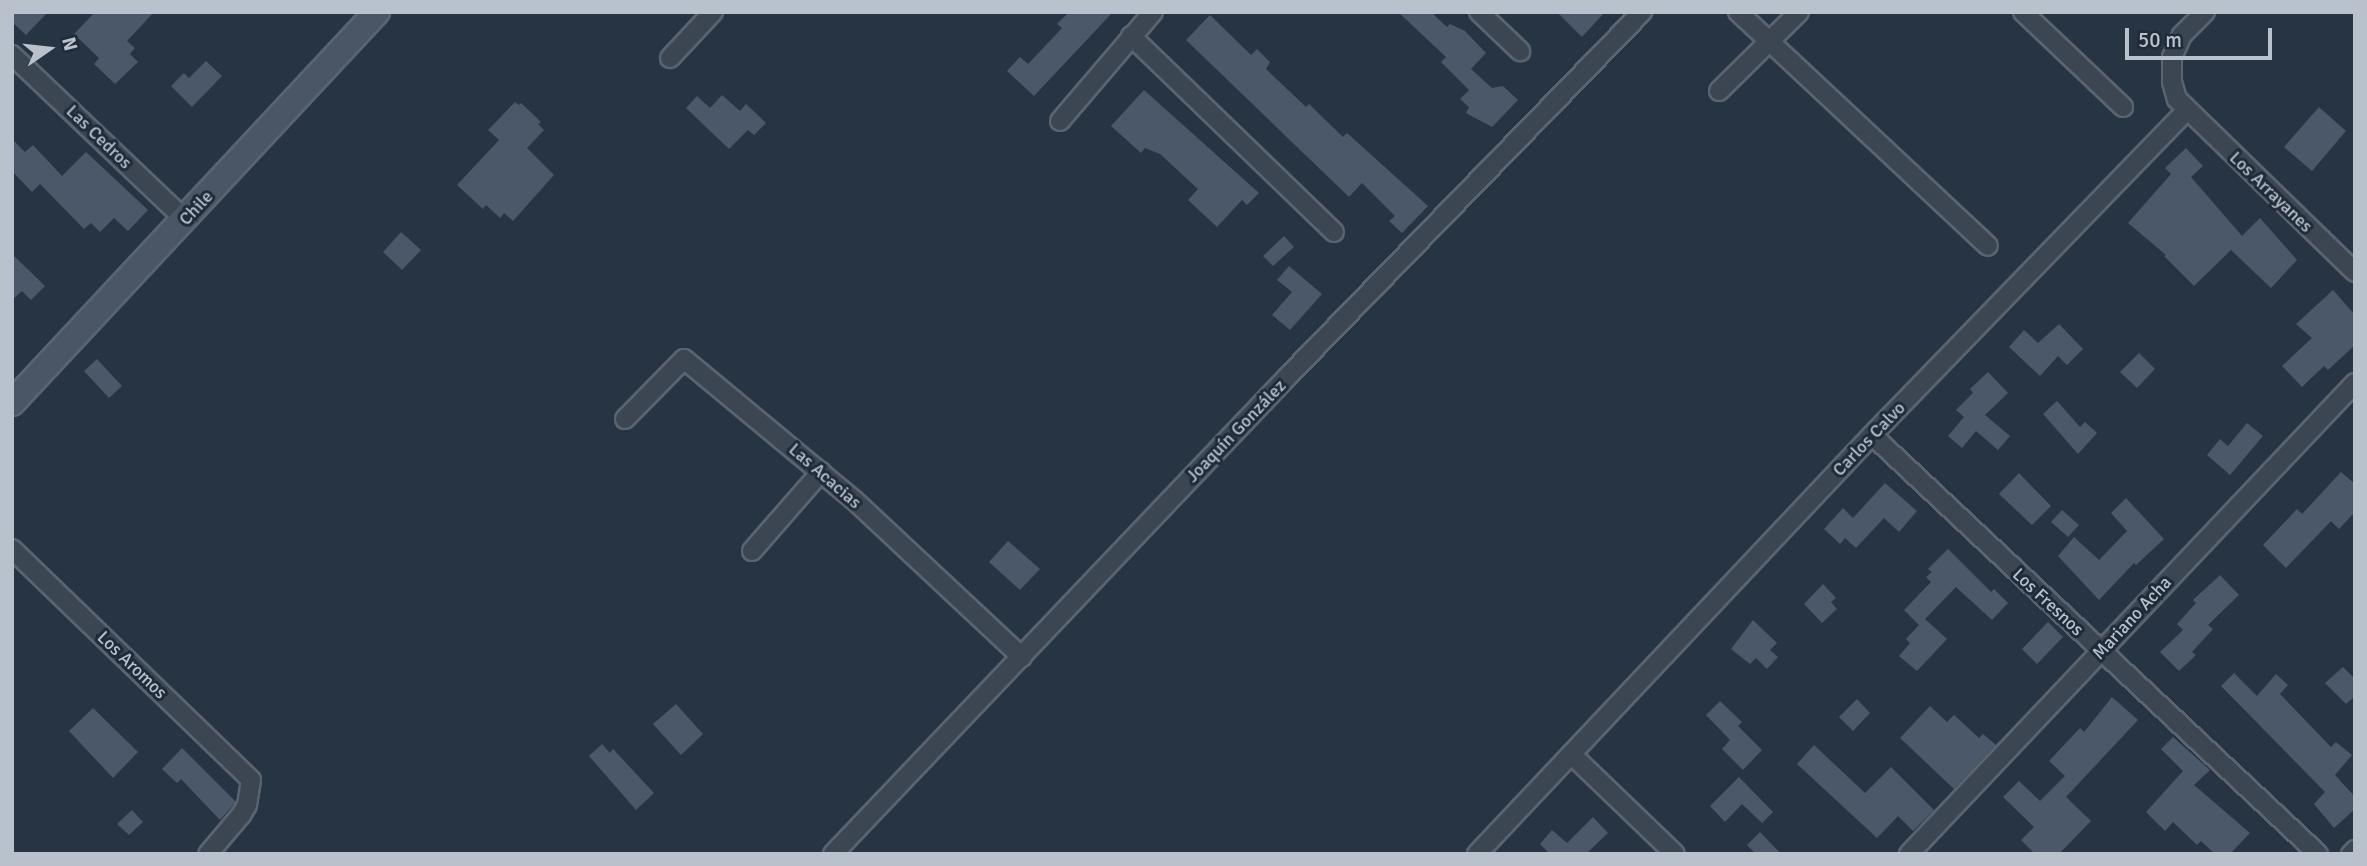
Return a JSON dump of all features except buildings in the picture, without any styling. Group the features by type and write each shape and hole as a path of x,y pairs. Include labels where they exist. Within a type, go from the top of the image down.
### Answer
{"street":[{"name":"Chile","path":"12,403 377,12"},
{"path":"670,58 713,12"},
{"path":"1060,121 1153,12"},
{"path":"1479,12 1520,51"},
{"name":"Joaquín González","path":"833,854 1291,373 1642,12"},
{"path":"1738,12 1988,246"},
{"path":"1719,91 1799,12"},
{"path":"2023,12 2123,107"},
{"path":"2186,111 2177,99 2172,82 2172,57 2182,35 2205,12"},
{"path":"1131,36 1334,233"},
{"name":"Las Cedros","path":"12,55 185,220"},
{"name":"Los Arrayanes","path":"2186,111 2355,272"},
{"name":"Carlos Calvo","path":"1477,854 1872,435 2186,111"},
{"name":"Las Acacias","path":"625,419 684,359 821,472 1021,657"},
{"name":"Mariano Acha","path":"1909,854 2355,383"},
{"name":"Los Fresnos","path":"1872,435 2318,854"},
{"path":"752,551 821,472"},
{"name":"Los Aromos","path":"12,550 251,780 247,805 208,854"},
{"path":"1571,754 1675,854"},
{"path":"2351,854 2355,849"}]}
